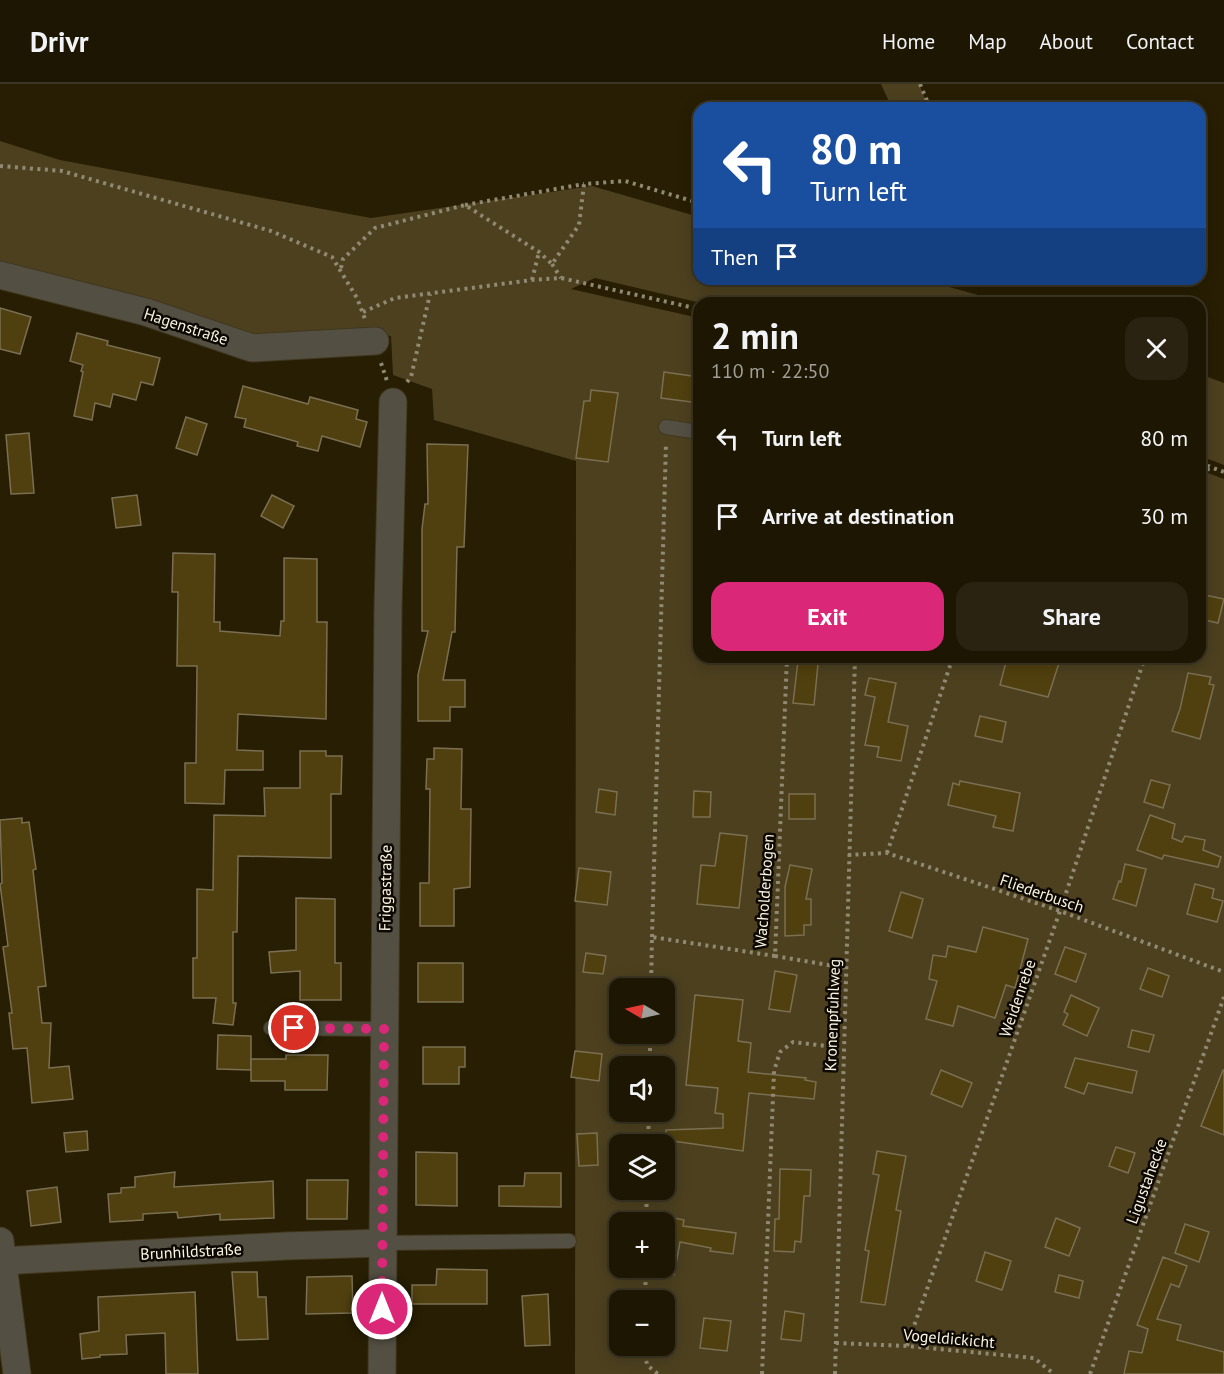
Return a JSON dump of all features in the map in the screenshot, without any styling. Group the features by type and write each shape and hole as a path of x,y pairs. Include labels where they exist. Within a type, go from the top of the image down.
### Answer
{"street":[{"name":"Hagenstraße","path":"0,275 146,312 252,348 375,341"},
{"name":"Friggastraße","path":"382,1374 388,609 393,402"},
{"name":"Brunhildstraße","path":"1,1254 382,1243"},
{"path":"1,1254 17,1374"}],"lane":[{"path":"666,427 693,431"},
{"path":"271,1028 384,1029"},
{"path":"382,1243 569,1241"}],"path":[{"path":"920,84 928,102"},
{"path":"0,166 62,171 270,231 332,257 357,298"},
{"path":"341,270 343,259 375,228 465,205 584,184 625,181 693,201"},
{"path":"552,264 579,225 584,184"},
{"path":"465,205 539,252 552,264 561,278"},
{"path":"532,280 539,252"},
{"path":"363,312 395,298 561,278 693,308"},
{"path":"393,402 411,377 430,294"},
{"path":"651,978 666,427"},
{"path":"1206,465 1224,472"},
{"path":"1206,475 1209,466"},
{"name":"Wacholderbogen","path":"652,937 775,956 787,663"},
{"name":"Kronenpfuhlweg","path":"836,1374 855,663"},
{"path":"887,853 950,663"},
{"name":"Weidenrebe","path":"907,1346 1060,911 1143,663"},
{"name":"Fliederbusch","path":"848,855 887,853 1060,911 1224,972"},
{"path":"775,956 846,968"},
{"name":"Ligustahecke","path":"1090,1374 1224,997"},
{"path":"762,1374 774,1071 780,1052 793,1042 843,1048"},
{"name":"Vogeldickicht","path":"836,1343 907,1346 1034,1358 1054,1374"},
{"path":"646,1356 647,1365 658,1374"}],"shaded area":[{"path":"881,84 919,84 926,102 889,102"},
{"path":"0,141 60,160 371,218 592,186 693,215 693,285 942,285 985,297 693,297 693,301 595,278 571,289 693,317 693,663 1206,663 1206,472 1224,479 1224,1374 575,1374 576,461 434,420 432,389 393,375 391,336 364,333 251,342 0,269"},
{"path":"1206,376 1224,383 1224,465 1206,458"}],"building":[{"path":"0,308 31,317 20,354 0,349"},
{"path":"77,333 108,341 107,345 160,358 153,385 141,382 136,400 113,394 110,407 95,403 92,420 74,416 83,372 81,371 83,365 70,361"},
{"path":"664,372 693,376 693,402 661,398"},
{"path":"243,386 308,404 310,397 358,410 356,419 367,422 360,447 322,436 318,451 297,446 298,442 244,427 246,419 235,417"},
{"path":"591,390 618,393 608,462 576,458 584,401 590,401"},
{"path":"186,417 207,424 197,455 176,448"},
{"path":"29,433 34,493 11,494 6,435"},
{"path":"427,444 468,445 464,547 457,547 455,632 452,632 443,680 465,680 465,707 450,707 450,721 418,721 418,675 428,631 422,631 422,529 425,504 428,504"},
{"path":"137,495 141,525 116,528 112,498"},
{"path":"272,495 294,506 283,528 261,516"},
{"path":"173,553 215,554 214,622 220,622 220,631 280,636 281,621 284,621 284,558 317,559 317,622 327,622 326,719 238,714 237,750 263,751 263,770 225,770 224,804 185,803 185,763 196,763 197,666 177,666 178,592 172,592"},
{"path":"1206,595 1224,599 1218,623 1206,620"},
{"path":"798,663 818,664 814,705 793,703"},
{"path":"1006,663 1059,663 1048,697 1000,685"},
{"path":"1188,673 1211,677 1209,684 1214,685 1200,739 1172,731 1180,709"},
{"path":"869,678 896,683 888,722 908,726 901,761 877,757 879,747 865,745 875,697 865,695"},
{"path":"980,716 1006,722 1002,742 975,736"},
{"path":"434,748 462,749 461,809 471,809 470,887 454,889 454,926 420,926 420,883 429,883 430,789 426,789 427,759 434,759"},
{"path":"300,751 326,751 326,756 342,756 341,794 331,794 331,858 238,856 237,932 233,932 233,1003 236,1003 233,1025 213,1023 216,998 193,998 193,958 197,958 197,889 213,890 214,815 265,816 264,788 300,788"},
{"path":"1151,780 1170,785 1163,808 1144,802"},
{"path":"960,781 1020,793 1013,831 993,827 996,816 948,805 953,783 959,785"},
{"path":"599,789 617,792 615,815 596,812"},
{"path":"694,791 711,792 710,817 693,817"},
{"path":"789,794 815,794 815,819 789,819"},
{"path":"1150,815 1175,824 1172,838 1182,842 1185,836 1205,840 1203,850 1221,857 1218,867 1164,855 1162,859 1137,850"},
{"path":"22,818 22,823 29,822 36,869 33,870 46,986 38,987 42,1023 51,1023 49,1068 69,1066 73,1099 32,1103 27,1048 13,1049 9,1013 12,1013 3,947 8,946 0,884 2,883 0,820"},
{"path":"720,833 747,836 739,908 697,904 701,865 715,866"},
{"path":"1125,864 1146,869 1136,906 1113,899 1119,881 1121,882"},
{"path":"790,865 812,869 806,899 811,899 811,925 804,925 804,935 785,936 785,887"},
{"path":"579,868 611,872 607,905 575,901"},
{"path":"1195,884 1214,889 1212,898 1223,901 1217,922 1187,914"},
{"path":"901,892 923,899 912,938 889,931"},
{"path":"296,898 335,899 335,963 341,963 341,1000 300,1000 300,971 271,973 269,952 296,950"},
{"path":"983,927 1028,939 1015,988 1006,985 995,1018 958,1006 953,1026 926,1019 937,981 929,979 933,955 946,957 948,946 976,952"},
{"path":"1065,947 1086,954 1076,982 1055,974"},
{"path":"586,953 606,956 603,974 583,972"},
{"path":"418,963 463,963 463,1002 418,1002"},
{"path":"1148,968 1169,976 1162,997 1140,989"},
{"path":"775,971 797,975 790,1012 769,1009"},
{"path":"695,995 743,1000 738,1041 751,1043 748,1072 806,1078 805,1080 816,1082 814,1099 749,1093 743,1151 675,1141 675,1134 666,1134 666,1130 723,1128 723,1114 715,1113 718,1088 686,1085"},
{"path":"1071,995 1099,1008 1087,1036 1063,1025 1068,1014 1064,1012"},
{"path":"1132,1030 1154,1035 1149,1052 1128,1047"},
{"path":"218,1035 251,1036 251,1070 217,1069"},
{"path":"423,1047 465,1047 465,1067 459,1067 459,1084 423,1084"},
{"path":"575,1051 602,1054 599,1081 571,1077"},
{"path":"286,1055 328,1055 327,1090 285,1090 285,1081 251,1081 251,1059 286,1059"},
{"path":"1075,1058 1137,1071 1132,1093 1088,1083 1084,1094 1065,1087"},
{"path":"941,1070 972,1083 962,1107 931,1094"},
{"path":"1224,1070 1224,1135 1201,1126"},
{"path":"87,1131 88,1150 66,1152 64,1133"},
{"path":"597,1133 598,1165 579,1166 577,1134"},
{"path":"1116,1147 1135,1153 1128,1173 1109,1166"},
{"path":"877,1151 906,1156 896,1210 901,1211 885,1305 861,1302 869,1251 865,1250 879,1175 873,1174"},
{"path":"416,1152 457,1153 457,1206 416,1205"},
{"path":"780,1169 811,1170 810,1196 804,1196 801,1242 795,1241 794,1252 774,1251 775,1219 779,1219"},
{"path":"175,1172 174,1187 273,1181 274,1218 220,1220 220,1214 178,1218 177,1212 143,1214 143,1220 110,1222 108,1194 121,1193 121,1188 135,1187 135,1177"},
{"path":"525,1173 561,1173 561,1207 499,1206 499,1186 524,1186"},
{"path":"307,1180 348,1180 347,1219 307,1219"},
{"path":"57,1187 61,1222 31,1226 27,1191"},
{"path":"675,1218 684,1220 683,1226 736,1233 733,1254 710,1251 711,1248 680,1242 675,1270"},
{"path":"1056,1218 1080,1228 1069,1256 1045,1247"},
{"path":"1185,1224 1209,1232 1199,1262 1175,1253"},
{"path":"985,1252 1011,1261 1002,1290 976,1281"},
{"path":"1163,1257 1187,1266 1179,1287 1171,1284 1157,1319 1181,1325 1177,1340 1224,1352 1224,1374 1124,1374 1129,1351 1142,1353 1148,1329 1137,1325"},
{"path":"437,1269 487,1270 487,1304 412,1304 412,1285 436,1285"},
{"path":"232,1272 257,1272 258,1297 266,1297 268,1339 237,1340"},
{"path":"1059,1275 1083,1281 1079,1298 1055,1292"},
{"path":"352,1276 353,1313 306,1314 307,1277"},
{"path":"195,1292 198,1374 166,1374 165,1333 126,1335 127,1354 100,1355 100,1357 82,1359 80,1334 99,1331 98,1297"},
{"path":"548,1294 550,1345 525,1346 522,1296"},
{"path":"785,1311 804,1314 801,1341 781,1339"},
{"path":"704,1318 731,1321 727,1351 700,1348"}],"route":[{"path":"294,1028 384,1029 382,1309"}]}
